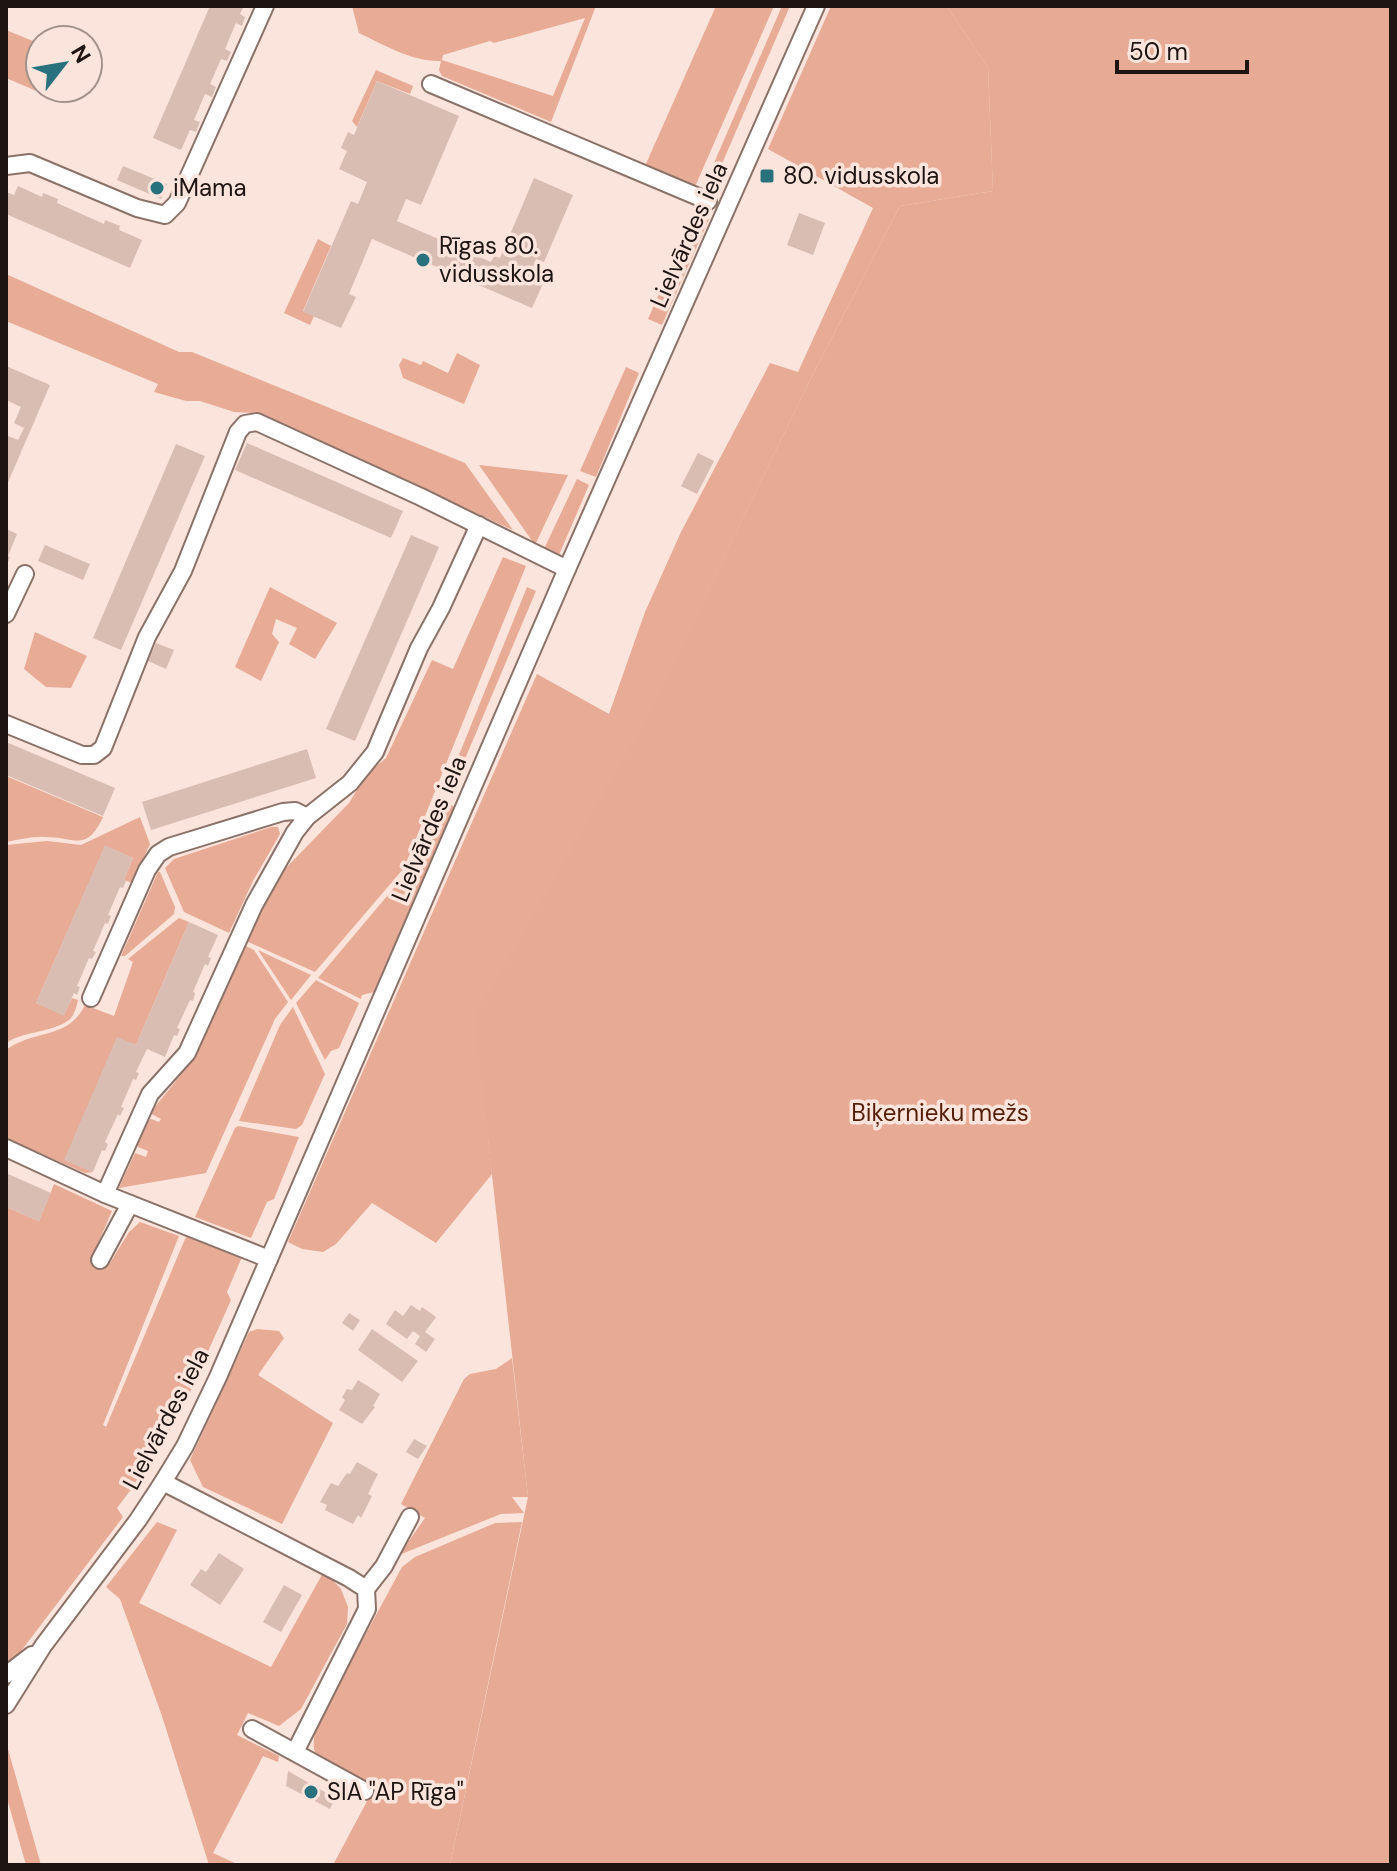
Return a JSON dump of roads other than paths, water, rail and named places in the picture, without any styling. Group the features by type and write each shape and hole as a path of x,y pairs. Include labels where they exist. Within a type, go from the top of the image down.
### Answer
{"street":[{"path":"6,166 30,163 137,208 165,215 177,203 265,6"},
{"name":"Lielvārdes iela","path":"6,1705 43,1646 163,1482 185,1446 218,1377 567,569 816,6"},
{"path":"431,84 708,201"},
{"path":"6,724 82,755 94,755 103,748 147,637 183,571 238,432 245,424 257,422 567,569"},
{"path":"105,1194 150,1094 187,1053 274,866 307,817 350,783 375,752 419,648 479,525"},
{"path":"6,614 25,574"},
{"path":"91,998 147,870 158,854 169,847 283,812 295,811 307,817"},
{"path":"6,1148 105,1194 269,1259"},
{"path":"100,1260 130,1204"},
{"path":"163,1482 366,1589"},
{"path":"295,1752 367,1609 366,1589 384,1566 410,1517"},
{"name":"Lielvārdes iela","path":"6,1675 43,1646"},
{"path":"252,1729 365,1791"}],"place":[{"name":"80. vidusskola","path":"767,176"},
{"name":"iMama","path":"157,188"},
{"name":"Rīgas 80. vidusskola","path":"423,260"},
{"name":"SIA \"AP Rīga\"","path":"311,1792"}],"park label":[{"name":"Biķernieku mežs","path":"940,1113"}]}
